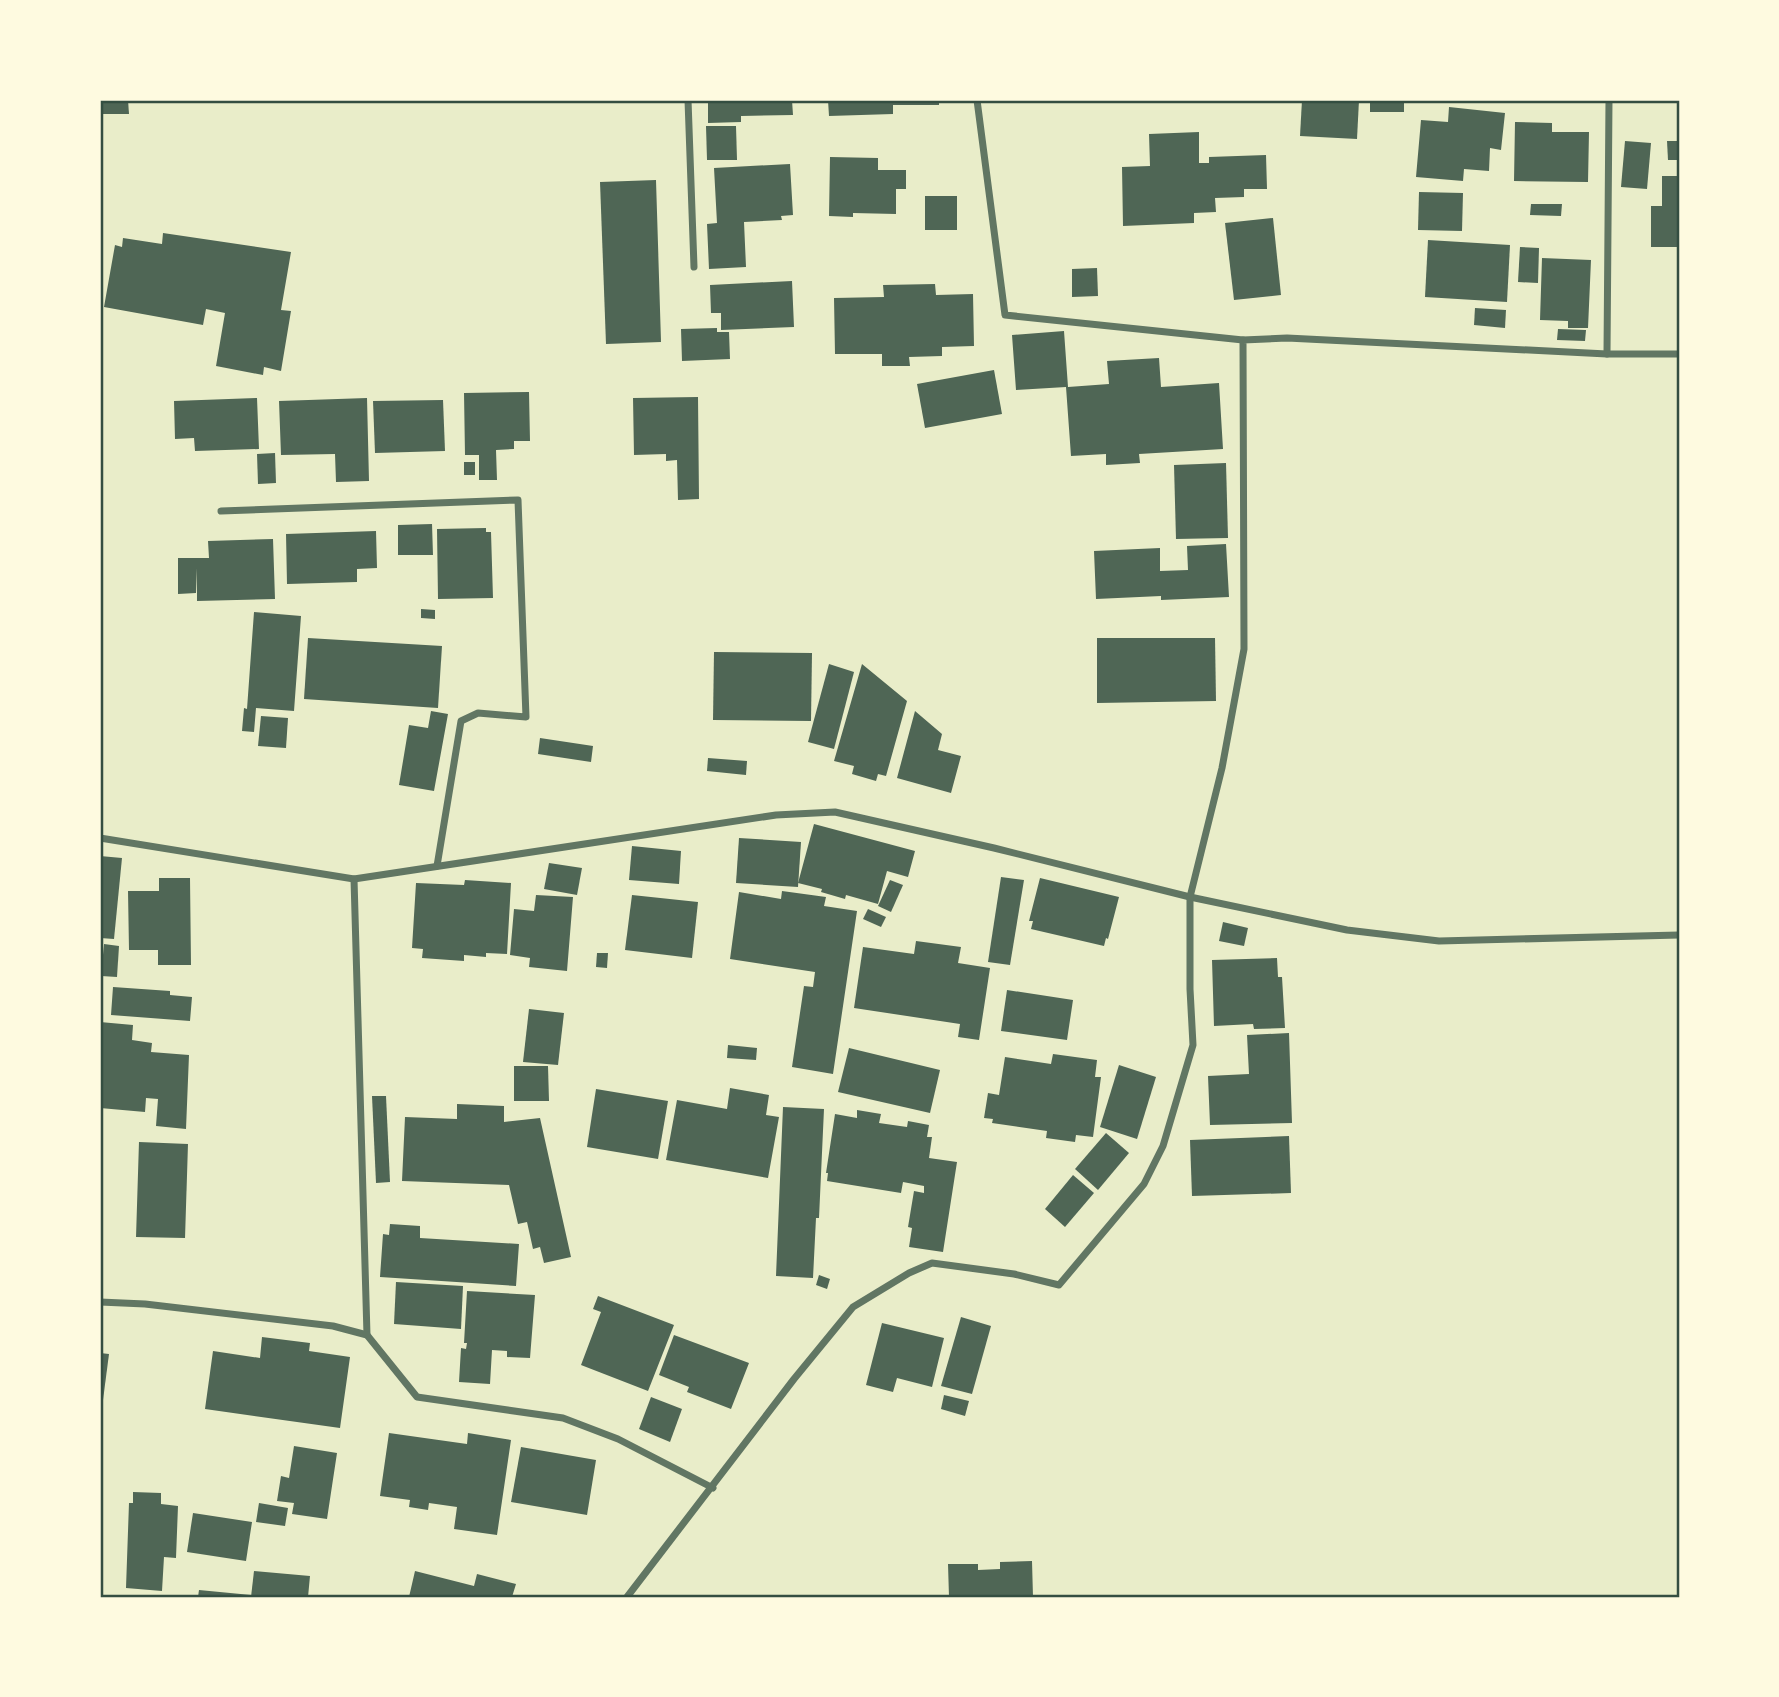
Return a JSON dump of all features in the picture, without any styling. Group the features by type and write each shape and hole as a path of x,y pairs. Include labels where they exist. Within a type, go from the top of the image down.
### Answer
{"street":[{"path":"688,100 694,267"},
{"path":"977,100 1004,315 1243,340 1287,338 1607,354 1679,354"},
{"path":"1607,354 1609,100"},
{"path":"627,1597 794,1379 853,1307 909,1273 932,1263 1014,1274 1059,1285 1143,1184 1163,1146 1193,1045 1190,897 1222,768 1244,649 1243,340"},
{"path":"220,511 518,500 526,717 478,713 461,721 437,866"},
{"path":"100,838 354,879 776,815 835,812 1190,897 1347,930 1439,941 1679,936"},
{"path":"354,879 367,1335"},
{"path":"100,1302 145,1304 333,1326 367,1335 417,1397 563,1418 618,1439 713,1488"}],"building":[{"path":"100,100 128,100 129,114 100,114"},
{"path":"708,100 792,100 793,115 741,116 741,122 708,123"},
{"path":"828,100 939,100 939,105 893,105 893,114 829,116"},
{"path":"1302,100 1359,100 1357,139 1300,136"},
{"path":"1370,100 1404,100 1404,112 1370,112"},
{"path":"1449,107 1505,113 1501,150 1490,148 1489,171 1464,169 1463,181 1416,177 1421,120 1448,122"},
{"path":"1515,122 1552,123 1552,132 1589,132 1588,182 1514,181"},
{"path":"706,126 736,126 737,160 707,160"},
{"path":"1199,132 1199,163 1209,163 1209,157 1266,155 1267,189 1244,189 1244,197 1215,198 1216,212 1194,213 1194,223 1123,226 1122,167 1150,166 1149,134"},
{"path":"1625,141 1651,143 1647,189 1621,187"},
{"path":"1667,141 1679,141 1679,160 1668,160"},
{"path":"830,157 878,158 878,170 906,170 906,189 896,189 896,214 853,213 853,217 829,216"},
{"path":"790,164 793,215 781,216 782,220 744,222 746,267 709,269 707,224 717,223 714,168"},
{"path":"1662,176 1679,176 1679,247 1651,247 1651,206 1662,206"},
{"path":"656,180 661,342 606,344 600,182"},
{"path":"1419,192 1463,193 1462,231 1418,230"},
{"path":"925,196 957,196 957,230 925,230"},
{"path":"1531,204 1562,204 1561,216 1530,215"},
{"path":"1273,218 1281,295 1234,300 1225,223"},
{"path":"163,233 291,252 281,310 291,311 281,371 264,367 263,375 216,366 225,313 206,309 203,325 104,307 115,245 122,247 123,238 162,244"},
{"path":"1428,240 1510,245 1507,302 1425,297"},
{"path":"1520,247 1539,248 1538,283 1518,282"},
{"path":"1542,258 1591,260 1588,328 1568,328 1568,321 1540,320"},
{"path":"1097,268 1098,296 1072,297 1072,269"},
{"path":"792,281 794,327 721,330 721,313 711,313 710,285"},
{"path":"935,284 936,295 973,294 974,346 942,347 942,356 909,357 910,366 882,366 882,354 835,354 834,298 884,297 883,285"},
{"path":"1475,308 1506,310 1505,328 1474,325"},
{"path":"717,328 717,332 729,332 730,359 682,361 681,329"},
{"path":"1558,329 1586,330 1585,341 1557,340"},
{"path":"1064,331 1068,387 1109,384 1107,361 1159,358 1161,387 1219,383 1223,449 1139,454 1140,463 1106,465 1106,454 1071,456 1066,387 1016,390 1012,335"},
{"path":"994,370 1002,414 925,428 917,384"},
{"path":"529,392 530,441 514,441 514,449 496,450 497,480 479,480 479,455 465,455 464,393"},
{"path":"698,397 699,499 678,500 677,460 666,461 666,454 634,455 633,398"},
{"path":"257,398 259,449 195,451 194,438 175,439 174,401"},
{"path":"367,398 369,481 336,482 335,454 281,455 279,401"},
{"path":"443,400 445,451 375,453 373,401"},
{"path":"275,453 276,483 258,484 257,454"},
{"path":"464,462 475,462 475,475 464,475"},
{"path":"1226,463 1228,538 1176,539 1174,465"},
{"path":"432,524 433,555 398,555 398,525"},
{"path":"486,528 486,532 491,532 493,598 438,599 437,529"},
{"path":"376,531 377,568 357,569 357,582 287,584 286,534"},
{"path":"273,539 275,599 197,601 197,568 196,593 178,594 178,558 209,558 208,541"},
{"path":"1226,544 1229,597 1096,599 1094,551 1160,548 1160,571 1188,570 1187,546"},
{"path":"421,609 435,610 435,619 421,618"},
{"path":"254,612 301,616 294,711 256,708 254,732 242,731 244,708 247,709"},
{"path":"308,638 442,646 438,708 304,699"},
{"path":"1097,638 1215,638 1216,701 1097,703"},
{"path":"714,652 812,653 811,721 713,720"},
{"path":"829,664 854,672 834,749 808,742"},
{"path":"862,664 907,701 886,776 878,774 876,781 852,774 854,766 834,761"},
{"path":"431,711 448,714 434,791 399,785 409,725 428,728"},
{"path":"915,711 942,734 938,750 961,756 951,793 897,778"},
{"path":"261,716 288,718 286,748 258,746"},
{"path":"540,738 593,746 591,762 538,754"},
{"path":"708,758 747,761 746,775 707,771"},
{"path":"814,824 915,851 908,877 887,871 878,904 846,895 845,899 798,883"},
{"path":"739,838 801,842 798,887 736,883"},
{"path":"632,846 681,851 679,884 629,880"},
{"path":"100,856 122,858 114,939 100,938"},
{"path":"549,863 582,868 577,895 544,889"},
{"path":"1001,877 1024,880 1010,965 988,962"},
{"path":"159,878 190,878 191,965 158,965 158,950 129,950 128,891 159,891"},
{"path":"1040,878 1119,897 1104,946 1031,929 1033,921 1029,921"},
{"path":"465,880 511,883 507,954 486,953 486,957 464,955 464,961 422,958 423,949 412,948 416,883 464,885"},
{"path":"890,880 903,885 891,912 878,906"},
{"path":"782,891 826,897 824,906 857,911 833,1074 792,1067 804,986 813,987 815,972 730,959 739,892 781,899"},
{"path":"536,895 573,897 567,971 529,967 530,958 510,955 514,909 534,911"},
{"path":"632,895 698,902 692,958 625,950"},
{"path":"868,909 886,917 881,927 863,919"},
{"path":"1223,922 1248,928 1244,946 1219,941"},
{"path":"916,941 961,947 958,963 990,968 979,1040 958,1037 960,1024 854,1008 863,947 914,954"},
{"path":"104,944 119,946 117,977 101,976"},
{"path":"597,953 608,953 607,968 596,967"},
{"path":"1277,958 1278,977 1282,977 1285,1028 1254,1029 1253,1024 1214,1026 1212,960"},
{"path":"113,987 170,991 170,995 192,997 190,1021 111,1015"},
{"path":"1007,990 1073,1000 1067,1040 1001,1031"},
{"path":"529,1009 564,1013 558,1065 523,1062"},
{"path":"100,1022 133,1025 132,1040 152,1043 151,1052 189,1055 186,1129 156,1126 158,1099 146,1098 145,1112 100,1108"},
{"path":"1289,1033 1292,1123 1210,1125 1208,1076 1249,1074 1247,1035"},
{"path":"728,1045 757,1048 756,1060 727,1058"},
{"path":"849,1048 940,1070 930,1113 838,1092"},
{"path":"1053,1054 1097,1060 1095,1077 1101,1077 1093,1137 1076,1135 1075,1142 1046,1138 1047,1131 992,1123 993,1119 984,1118 988,1093 999,1095 1005,1057 1051,1064"},
{"path":"1119,1065 1156,1077 1137,1139 1100,1127"},
{"path":"514,1066 548,1066 549,1101 514,1101"},
{"path":"730,1088 769,1095 766,1115 779,1117 768,1178 666,1160 677,1100 727,1109"},
{"path":"596,1089 668,1101 658,1159 587,1147"},
{"path":"372,1096 386,1096 390,1182 376,1183"},
{"path":"457,1104 504,1106 504,1122 540,1118 571,1257 544,1263 540,1247 533,1249 527,1222 518,1224 509,1185 402,1181 405,1117 457,1119"},
{"path":"783,1107 824,1109 813,1278 776,1276"},
{"path":"857,1110 881,1114 879,1123 907,1127 908,1121 929,1125 927,1137 932,1137 929,1158 957,1162 943,1252 909,1247 912,1228 908,1227 914,1191 924,1193 924,1186 903,1182 901,1193 827,1181 835,1114 857,1118"},
{"path":"1106,1133 1129,1153 1098,1190 1075,1169"},
{"path":"1289,1136 1291,1193 1192,1196 1190,1140"},
{"path":"139,1142 188,1144 185,1238 136,1237"},
{"path":"1073,1175 1094,1193 1065,1227 1045,1209"},
{"path":"390,1224 420,1226 420,1238 519,1244 516,1286 380,1277 383,1234 389,1235"},
{"path":"819,1275 830,1279 827,1289 816,1285"},
{"path":"396,1282 463,1286 461,1329 394,1324"},
{"path":"467,1291 535,1295 530,1358 507,1357 507,1351 492,1350 490,1384 459,1382 461,1348 466,1349 467,1343 464,1343"},
{"path":"598,1296 674,1325 648,1391 581,1365 601,1312 593,1309"},
{"path":"961,1317 991,1326 972,1394 941,1386"},
{"path":"882,1323 944,1338 932,1387 897,1378 893,1392 866,1385"},
{"path":"674,1335 749,1363 731,1409 687,1392 689,1387 659,1375"},
{"path":"262,1337 310,1343 309,1351 350,1357 340,1428 205,1409 213,1351 260,1358"},
{"path":"100,1353 109,1354 103,1400 100,1400"},
{"path":"944,1395 969,1401 965,1416 941,1409"},
{"path":"651,1397 682,1409 670,1442 639,1429"},
{"path":"389,1433 467,1444 468,1433 511,1440 497,1535 454,1529 457,1507 429,1503 428,1510 409,1507 410,1500 380,1496"},
{"path":"294,1446 337,1453 327,1519 292,1514 294,1503 277,1501 281,1476 289,1478"},
{"path":"521,1447 596,1460 587,1515 511,1502"},
{"path":"133,1492 161,1493 161,1504 178,1506 176,1558 164,1557 162,1591 126,1588 129,1503 133,1503"},
{"path":"259,1503 288,1508 285,1526 256,1522"},
{"path":"193,1513 252,1522 246,1561 187,1552"},
{"path":"1032,1561 1033,1597 949,1597 948,1564 978,1564 978,1570 1000,1569 1000,1562"},
{"path":"254,1571 310,1576 308,1597 251,1597"},
{"path":"415,1571 474,1586 477,1574 516,1584 512,1597 409,1597"},
{"path":"199,1590 251,1595 251,1597 198,1597"}]}
